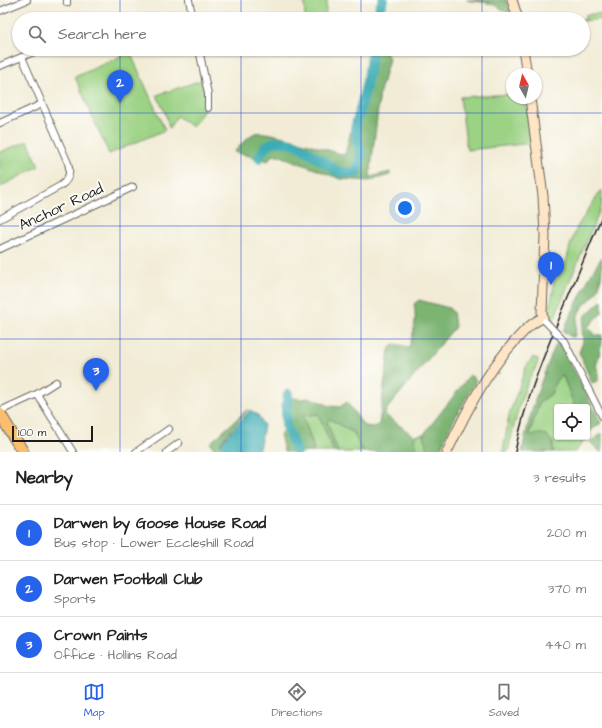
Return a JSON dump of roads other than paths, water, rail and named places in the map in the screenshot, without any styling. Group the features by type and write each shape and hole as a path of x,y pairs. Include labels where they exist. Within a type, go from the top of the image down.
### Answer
{"highway":[{"path":"0,412 23,452"}],"street":[{"path":"0,11 27,0"},
{"path":"188,0 191,12"},
{"path":"512,0 516,12"},
{"path":"200,56 208,94 208,108"},
{"path":"524,56 526,68"},
{"path":"0,66 22,57 70,170 68,178 60,186 0,219"},
{"path":"0,122 42,104"},
{"path":"531,104 543,196 544,234 542,312 544,319 564,341 602,416"},
{"name":"Anchor Road","path":"0,249 133,187"},
{"path":"448,452 475,395 497,362 522,333 536,321 544,319"},
{"path":"0,412 37,394 56,382"},
{"path":"37,394 73,452"},
{"path":"136,452 169,430"},
{"path":"167,452 179,443"}],"water":[{"path":"250,410 258,415 264,426 259,449 252,452 232,452 220,444"}],"waterway":[{"path":"378,12 383,0"},
{"path":"259,158 265,147 269,144 274,142 284,142 296,144 339,172 357,173 361,155 355,129 366,87 372,56"},
{"path":"288,394 286,425 296,452"}],"railway":[{"path":"515,452 524,413 551,337 602,216"}],"place":[{"name":"Darwen Football Club","path":"120,103"},
{"name":"Darwen by Goose House Road","path":"551,285"},
{"name":"Crown Paints","path":"96,391"}]}
